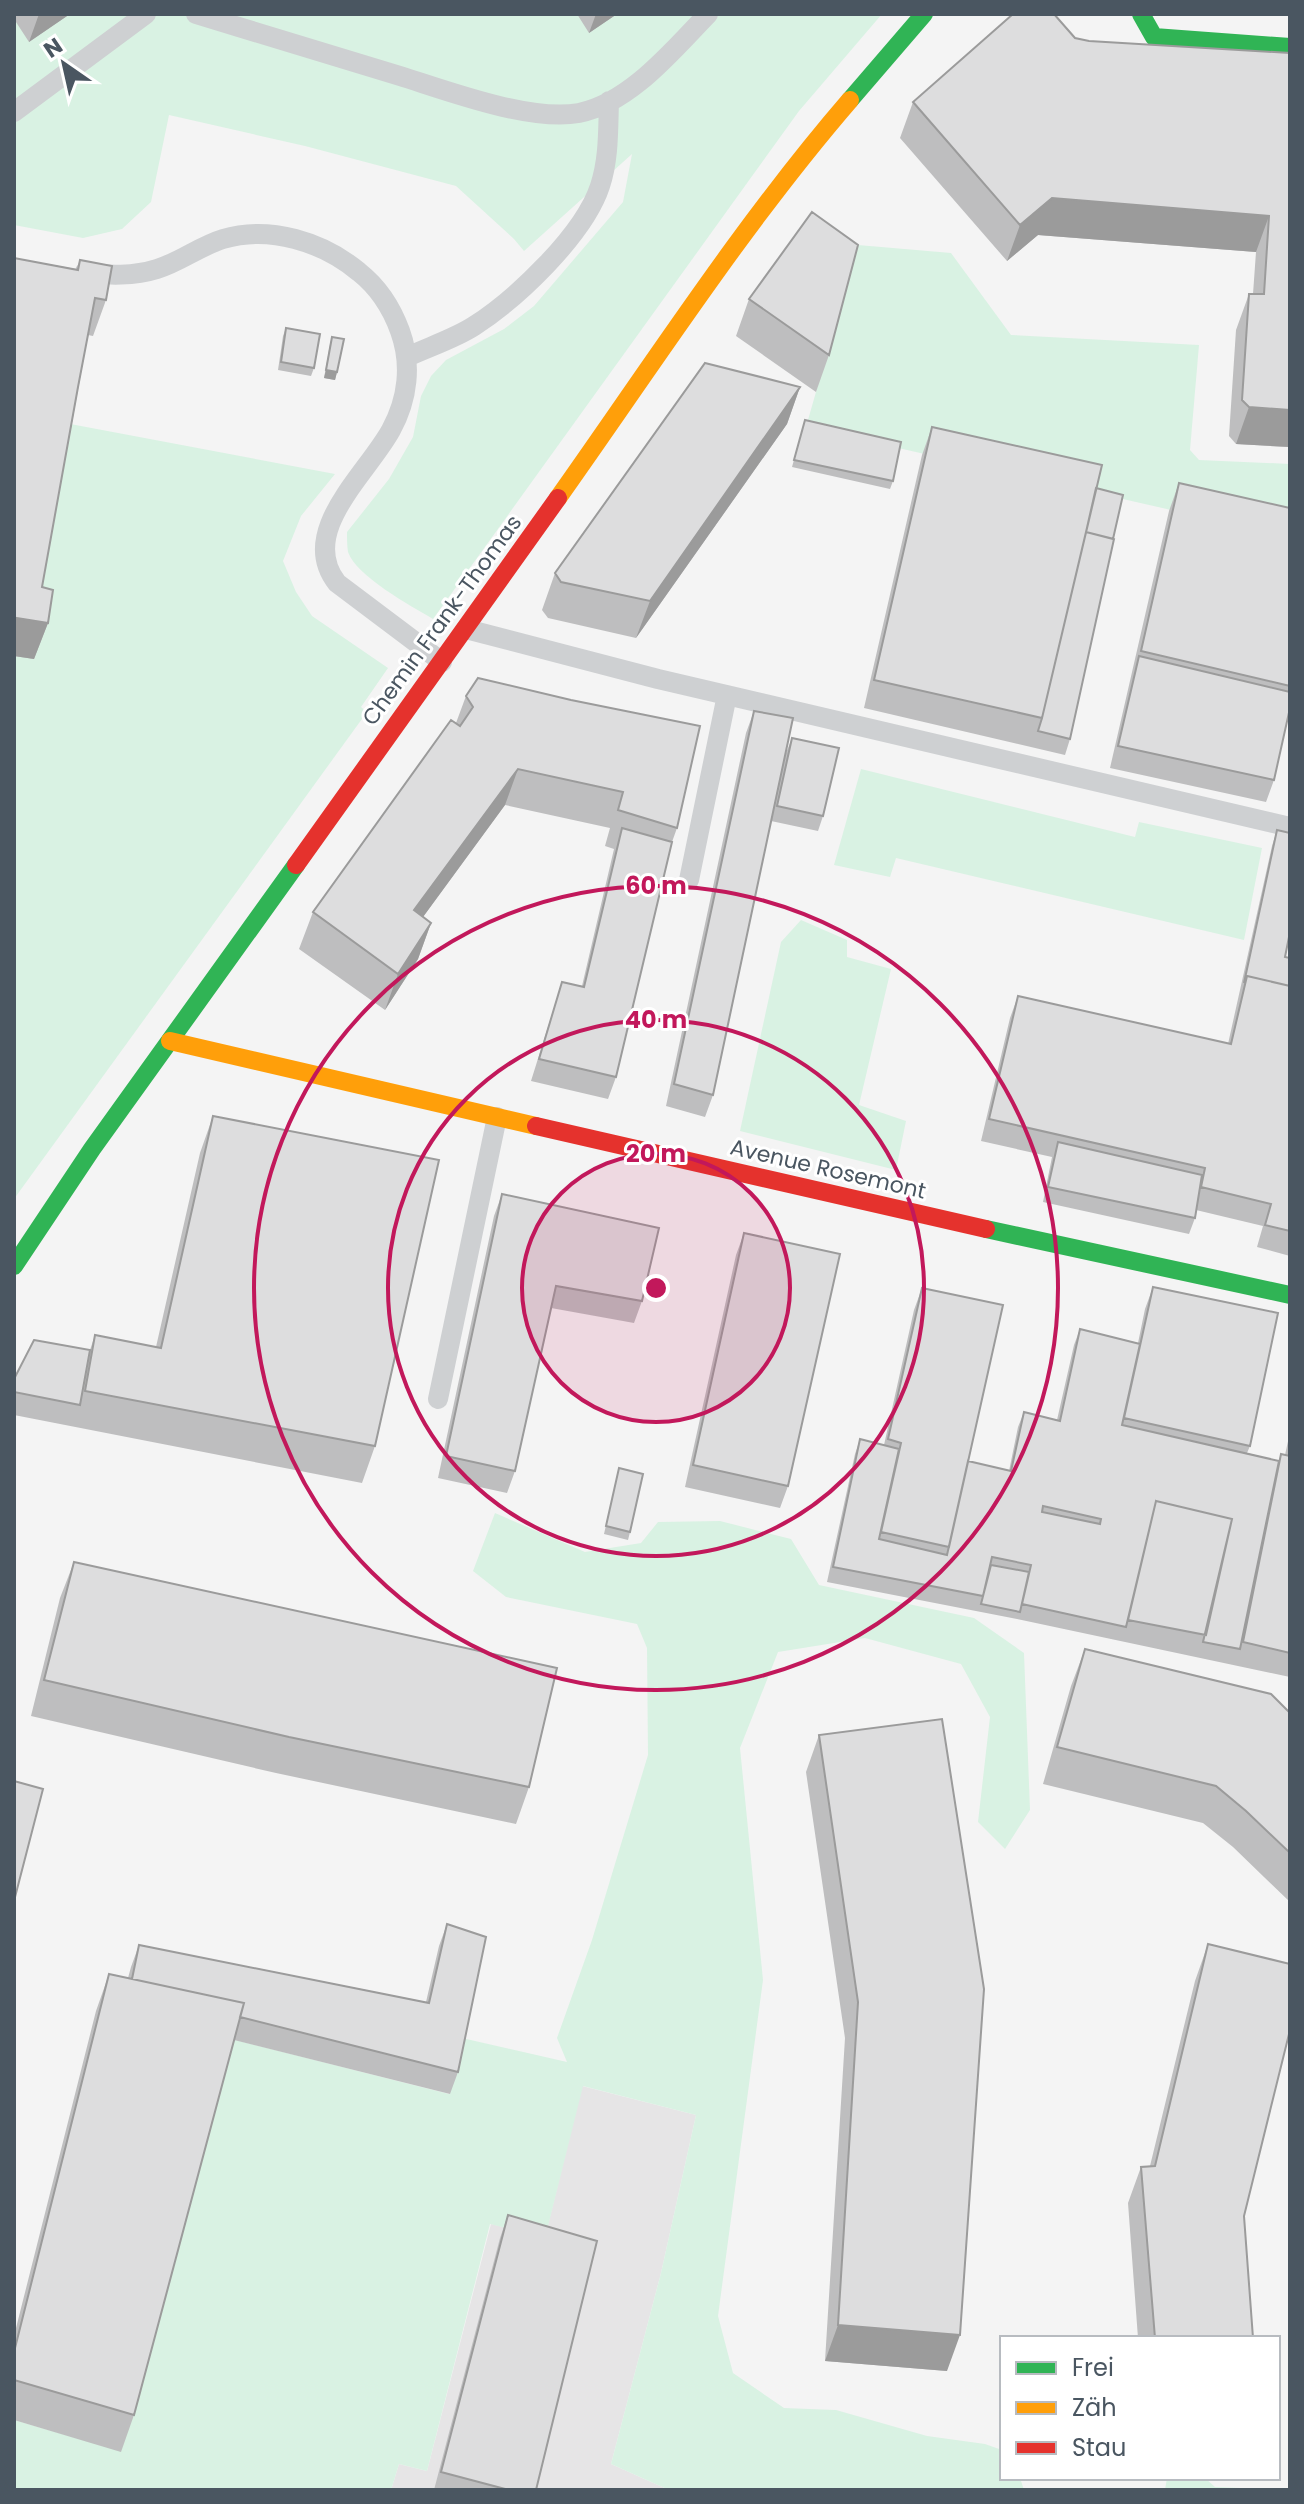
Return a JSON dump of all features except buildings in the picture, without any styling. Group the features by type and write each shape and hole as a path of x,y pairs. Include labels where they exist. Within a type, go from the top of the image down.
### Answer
{"street":[{"name":"Chemin Frank-Thomas","path":"14,1266 92,1149 466,629 753,222 810,146 924,14"},
{"path":"1141,14 1154,37 1290,47"},
{"name":"Avenue Rosemont","path":"170,1041 894,1209 1290,1295"}],"lane":[{"path":"14,112 146,14"},
{"path":"196,14 482,101 549,115 580,113 609,101 651,73 708,14"},
{"path":"1153,61 1154,37"},
{"path":"407,357 473,327 520,290 572,237 599,189 607,153 609,101"},
{"path":"60,267 122,274 156,269 226,239 252,235 284,236 321,247 346,261 367,279 385,301 397,323 409,371 393,429 332,517 325,554 327,570 337,583 442,662"},
{"path":"466,629 727,695 1290,827"},
{"path":"689,880 727,695"},
{"path":"438,1399 497,1117"}],"shaded area":[{"path":"582,2086 696,2115 661,2273 611,2464 669,2490 391,2490 399,2464 427,2471 491,2224 545,2237"}],"green space":[{"path":"14,14 882,14 799,111 433,619 385,590 362,571 348,552 347,532 389,479 413,437 421,396 431,376 446,360 504,329 534,306 623,202 632,154 524,251 456,186 305,146 169,115 151,202 122,229 83,238 14,225"},
{"path":"858,245 951,253 1011,335 1199,345 1190,450 1199,460 1290,464 1290,537 806,427"},
{"path":"65,423 335,474 301,516 283,561 296,592 312,616 388,668 361,707 367,712 14,1199 14,656 29,624"},
{"path":"861,769 1135,837 1139,822 1262,848 1244,940 896,858 890,877 834,865"},
{"path":"801,920 847,940 847,957 891,969 859,1105 906,1121 896,1170 740,1131 781,942"},
{"path":"495,1513 585,1552 641,1543 658,1522 720,1521 791,1539 819,1585 974,1618 1024,1653 1030,1810 1005,1849 978,1822 990,1717 961,1664 865,1638 778,1652 740,1748 763,1980 718,2316 733,2373 784,2408 836,2410 927,2436 985,2444 1000,2449 1000,2480 1021,2480 1024,2490 669,2490 611,2464 661,2273 696,2115 583,2086 545,2238 490,2224 427,2471 399,2464 391,2490 14,2490 14,2420 121,2451 231,2039 449,2094 462,2038 567,2062 557,2038 592,1940 648,1755 647,1648 637,1624 506,1597 473,1571"},
{"path":"1167,2480 1207,2480 1215,2487 1290,2490 1165,2490"}],"traffic: fast":[{"path":"850,100 924,14"},
{"path":"1141,14 1154,37 1290,47"},
{"path":"14,1266 92,1149 296,865"},
{"path":"986,1229 1290,1295"}],"traffic: slow":[{"path":"558,498 736,245 850,100"},
{"path":"170,1041 536,1126"}],"traffic: jam":[{"path":"296,865 558,498"},
{"path":"536,1126 986,1229"}]}
